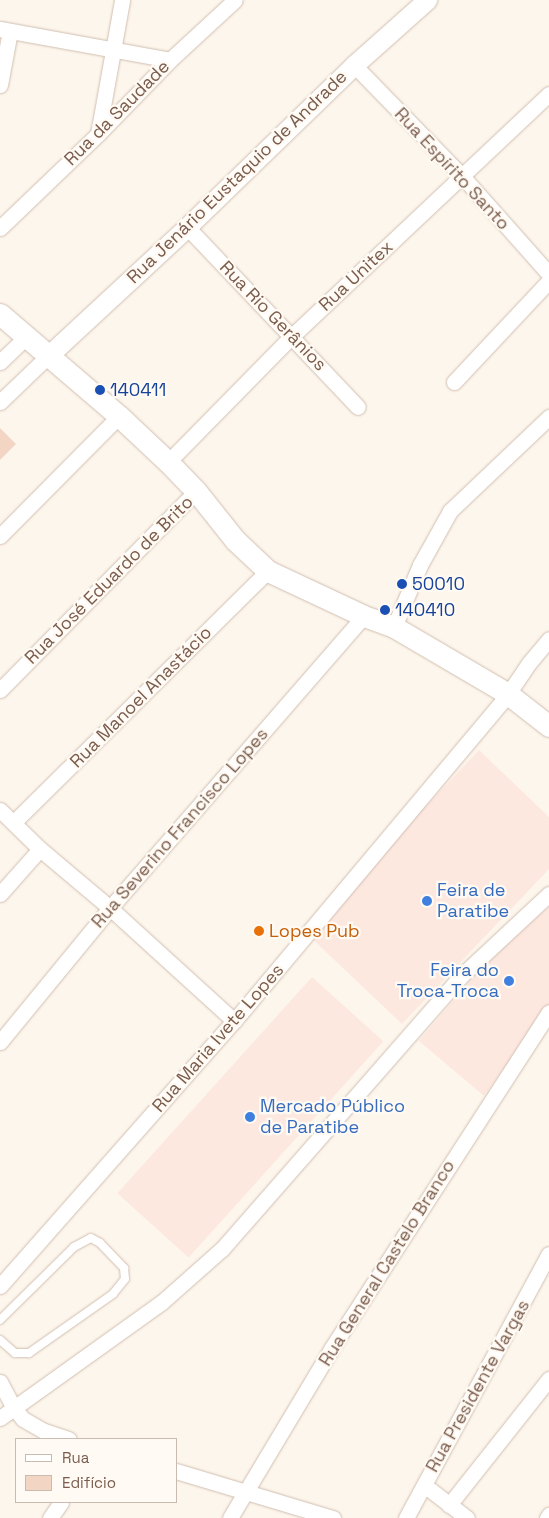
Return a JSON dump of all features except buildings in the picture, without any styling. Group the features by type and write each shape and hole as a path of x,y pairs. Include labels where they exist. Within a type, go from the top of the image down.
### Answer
{"main road":[{"path":"0,314 119,416 168,462 196,492 235,540 268,572 364,616 394,627 508,694 549,726"}],"street":[{"path":"98,134 122,0"},
{"name":"Rua da Saudade","path":"0,228 98,134 170,60 235,0"},
{"name":"Rua Jenário Eustaquio de Andrade","path":"48,355 187,227 354,65 427,0"},
{"path":"0,85 5,30 170,60"},
{"name":"Rua Espírito Santo","path":"354,65 462,176 549,274"},
{"name":"Rua Unitex","path":"168,462 292,336 549,94"},
{"name":"Rua Rio Gerânios","path":"187,227 358,407"},
{"path":"454,382 549,281"},
{"path":"0,362 26,336"},
{"path":"0,402 48,355"},
{"path":"0,536 119,416"},
{"path":"394,627 420,565 450,511 549,417"},
{"name":"Rua José Eduardo de Brito","path":"0,690 196,492"},
{"name":"Rua Manoel Anastácio","path":"14,822 268,572"},
{"name":"Rua Severino Francisco Lopes","path":"0,1042 110,908 364,616"},
{"name":"Rua Maria Ivete Lopes","path":"0,1286 234,1021 508,694 529,663 549,639"},
{"path":"0,810 40,849 110,908 234,1021"},
{"path":"0,894 40,849"},
{"path":"0,1418 162,1302 222,1250 462,975 549,894"},
{"name":"Rua General Castelo Branco","path":"230,1518 332,1349 549,1012"},
{"name":"Rua Presidente Vargas","path":"406,1518 549,1254"},
{"path":"449,1505 549,1379"},
{"path":"0,1382 14,1408 31,1425 65,1438"},
{"path":"178,1472 333,1518"},
{"path":"424,1485 467,1518"},
{"path":"50,1518 60,1503"}],"lane":[{"path":"0,1320 74,1247 91,1238 100,1243 124,1268 125,1278 113,1294 29,1353 15,1353 0,1340"}],"shaded area":[{"name":"Feira de Paratibe","path":"479,750 549,817 549,869 402,1024 306,933"},
{"name":"Feira do Troca-Troca","path":"549,907 549,1006 484,1096 419,1041 490,957"},
{"name":"Mercado Público de Paratibe","path":"312,977 383,1041 189,1257 117,1193"}],"place":[{"name":"140411","path":"100,390"},
{"name":"50010","path":"402,584"},
{"name":"140410","path":"385,610"},
{"name":"Feira de Paratibe","path":"427,901"},
{"name":"Lopes Pub","path":"259,931"},
{"name":"Feira do Troca-Troca","path":"509,981"},
{"name":"Mercado Público de Paratibe","path":"250,1117"}]}
